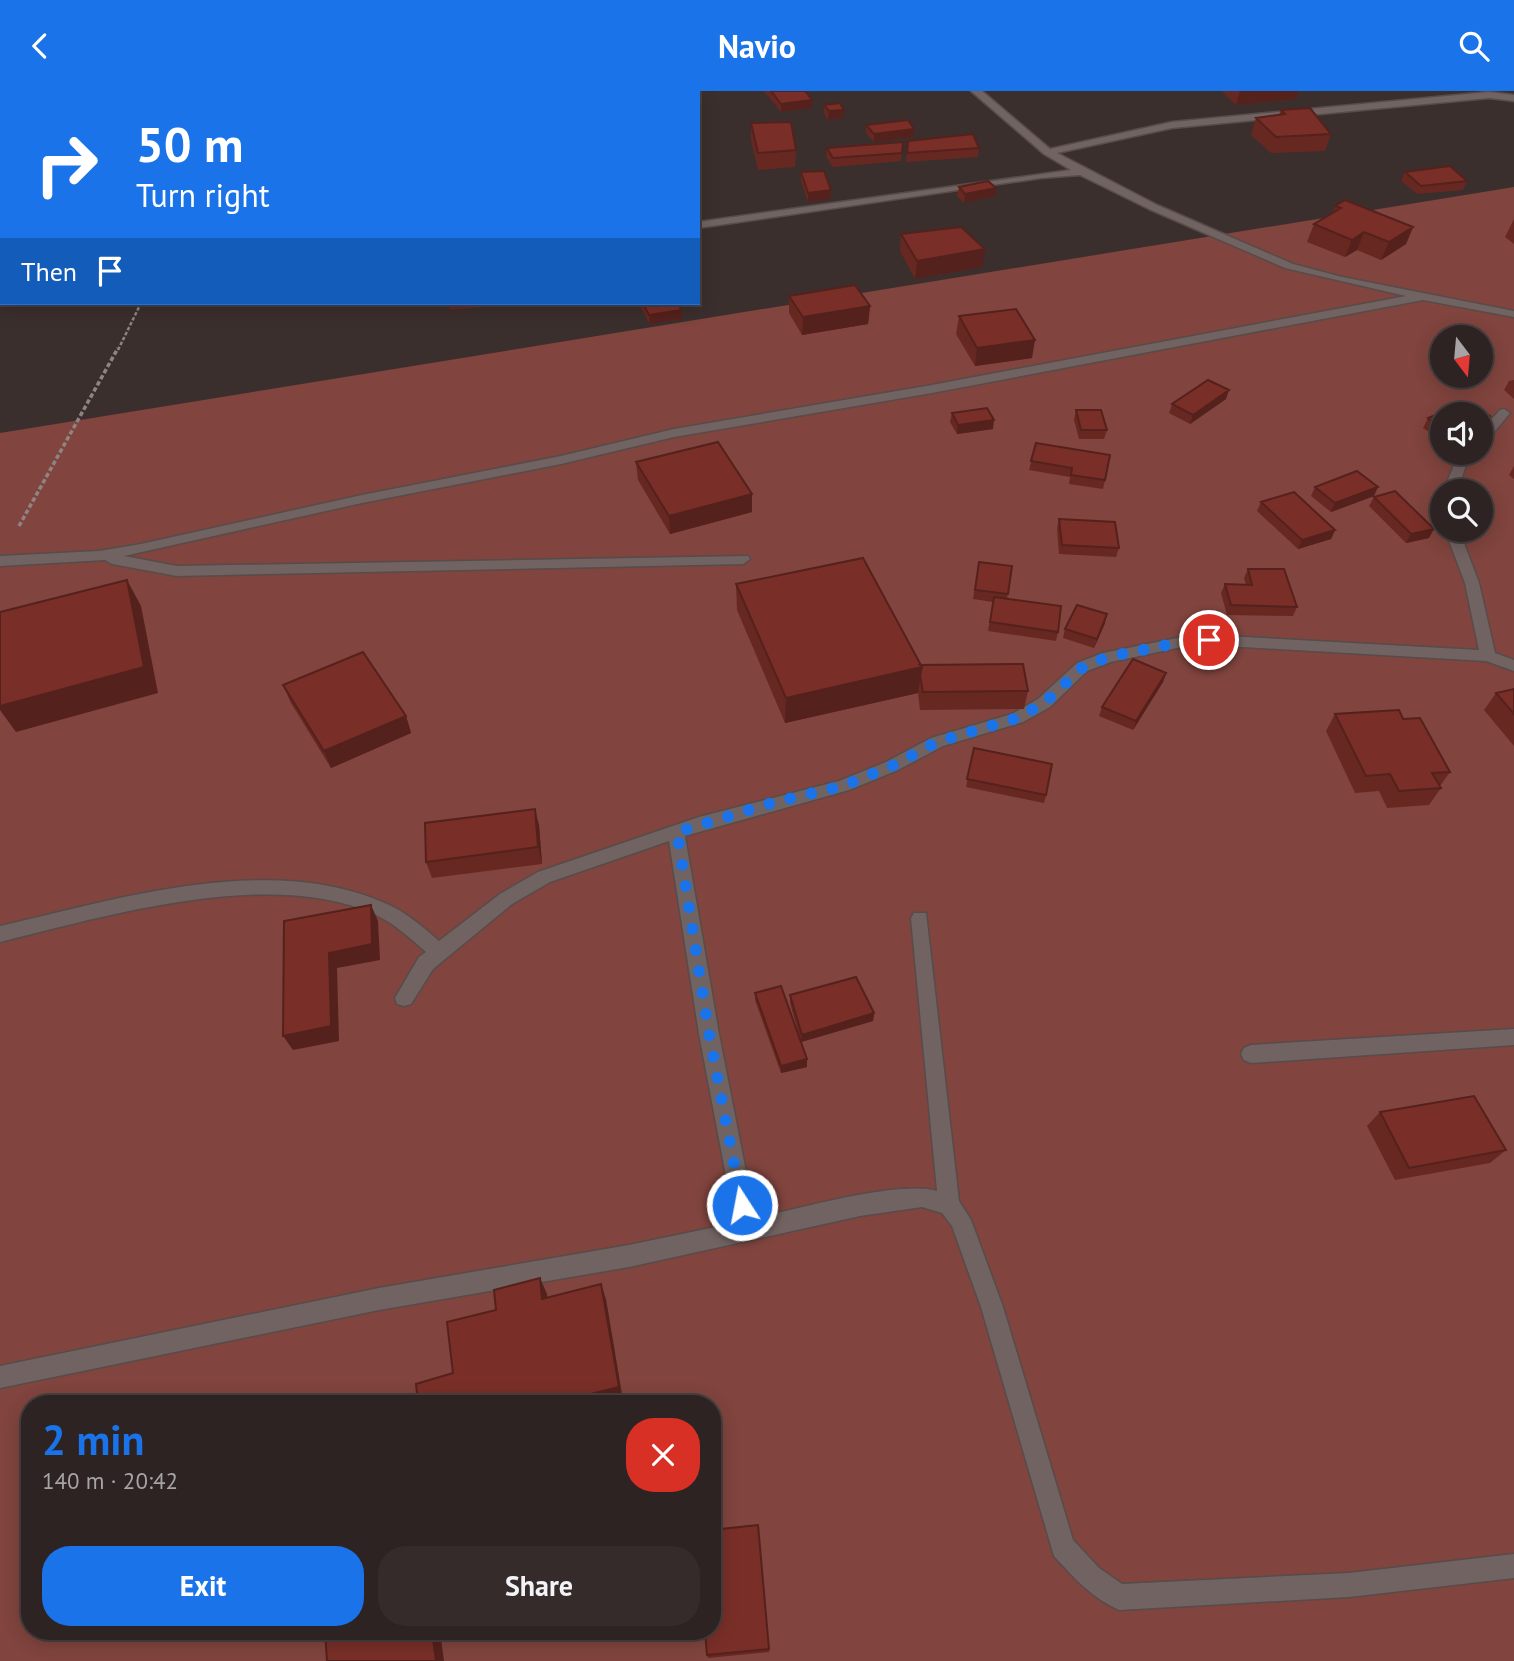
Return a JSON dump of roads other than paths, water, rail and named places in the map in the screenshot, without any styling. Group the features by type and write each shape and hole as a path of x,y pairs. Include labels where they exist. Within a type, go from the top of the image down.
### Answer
{"street":[{"path":"976,91 1048,152 1083,172 1153,207 1289,266 1420,297 1514,314"},
{"path":"1048,152 1172,125 1489,95 1514,98"},
{"path":"700,225 1014,179 1083,172"},
{"path":"0,561 99,557 561,460 674,433 932,389 1420,297"},
{"path":"1493,425 1504,413"},
{"path":"1457,542 1472,583 1488,656"},
{"path":"99,557 177,571 743,559"},
{"path":"404,998 426,963 506,899 544,877 775,802 843,786 892,766 937,742 1017,718 1044,703 1083,667 1108,657 1177,643 1209,640 1488,656 1514,666"},
{"path":"677,832 709,1034 747,1230"},
{"path":"0,934 158,900 235,889 305,889 375,907 410,928 439,952"},
{"path":"920,918 949,1205 960,1220 992,1307 1063,1547 1090,1577 1119,1597 1349,1585 1514,1566"},
{"path":"1251,1054 1514,1037"},
{"path":"0,1377 379,1299 629,1256 747,1230 922,1198 949,1205"}]}
